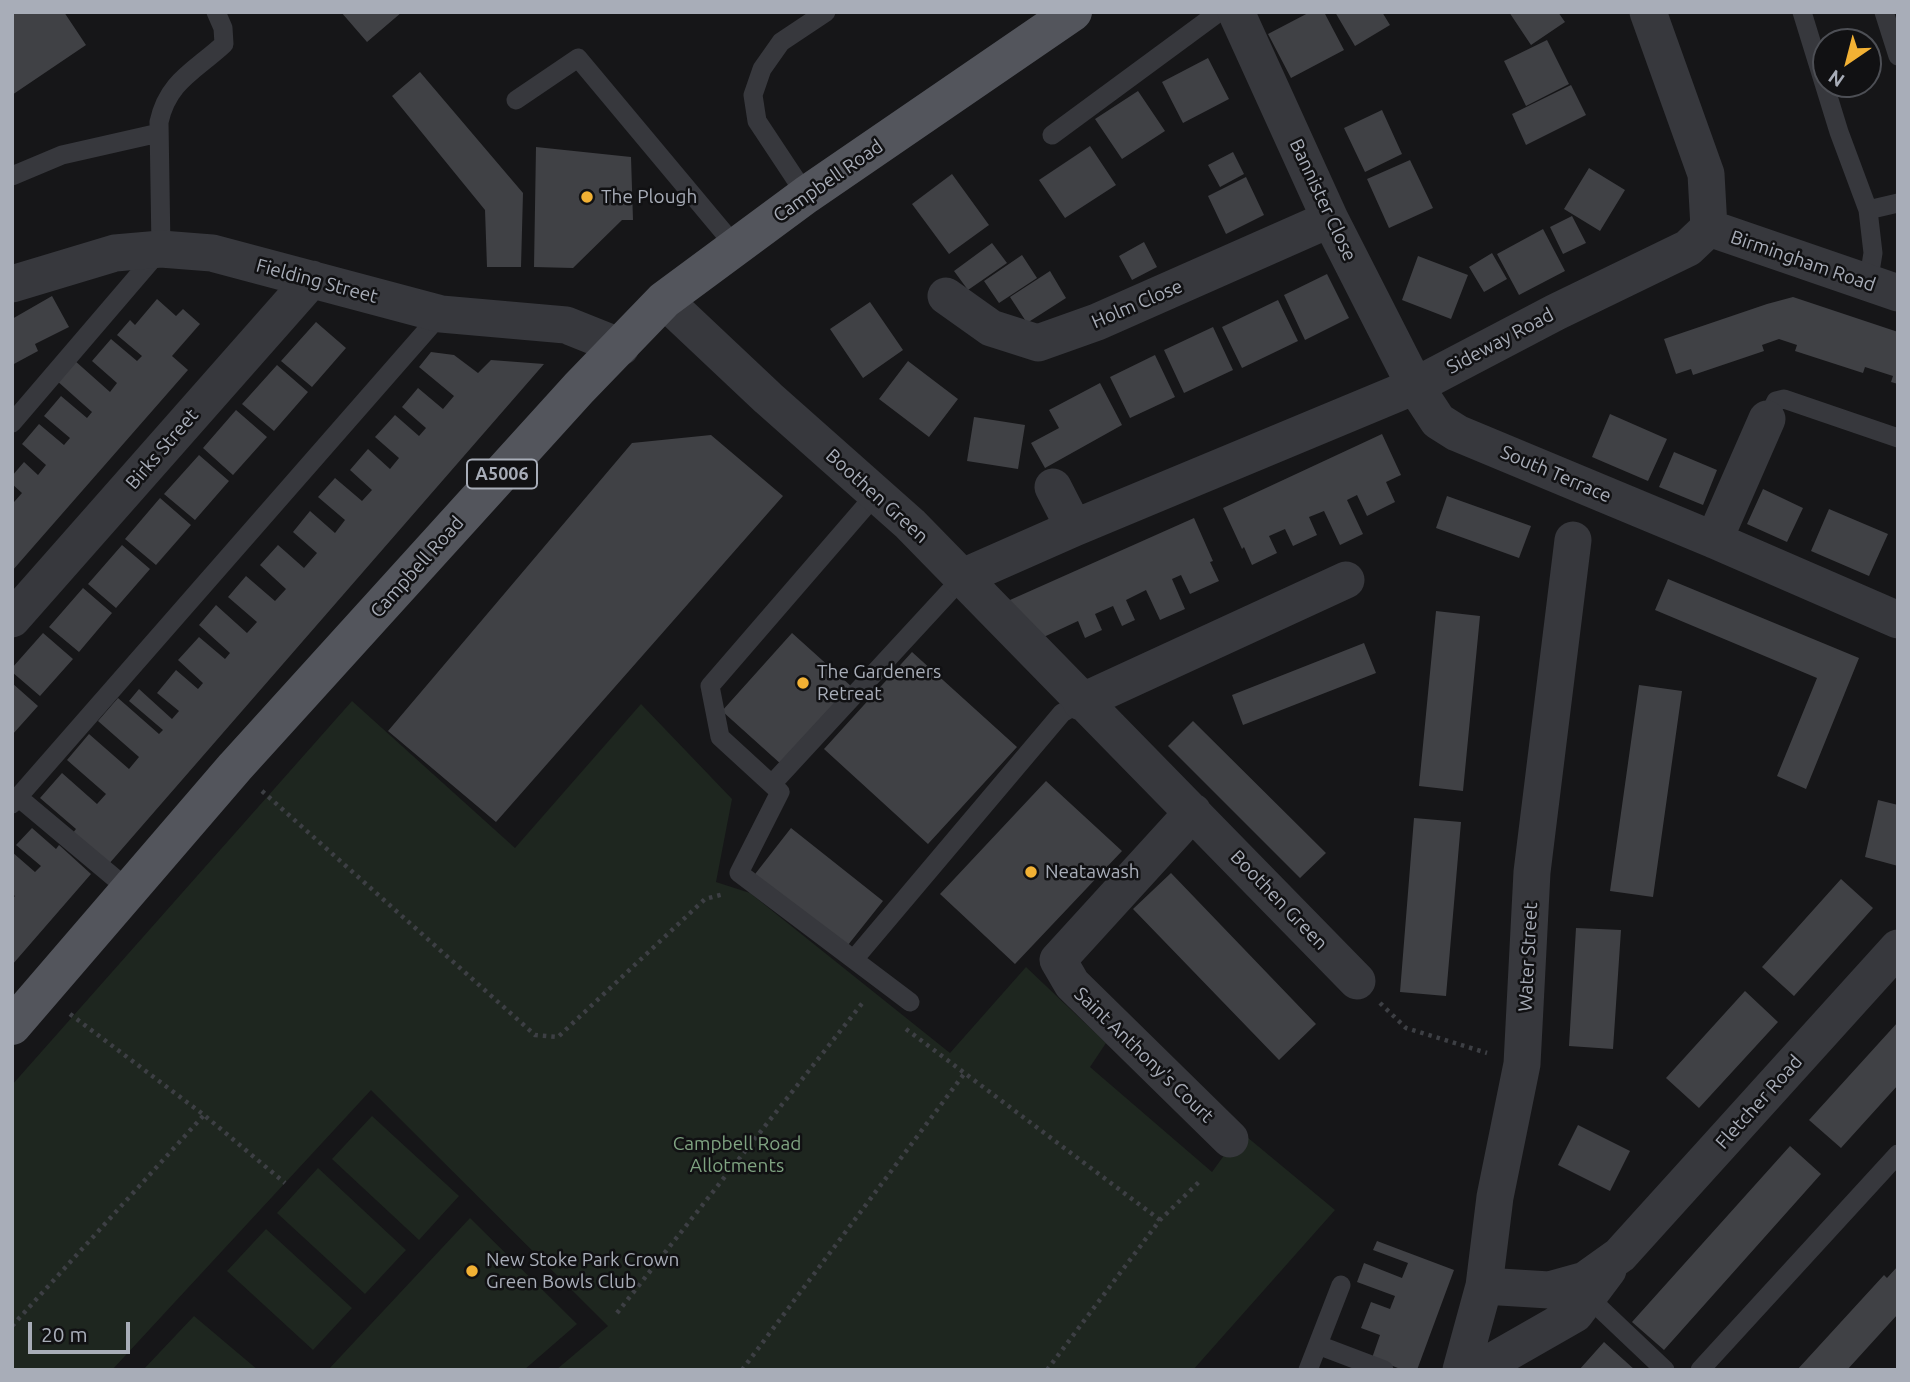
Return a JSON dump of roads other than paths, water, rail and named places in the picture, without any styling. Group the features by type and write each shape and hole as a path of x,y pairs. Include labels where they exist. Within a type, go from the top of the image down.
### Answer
{"main road":[{"name":"Campbell Road","path":"12,1026 236,767 579,388 664,300 806,195 1073,12"}],"street":[{"name":"Bannister Close","path":"1236,12 1330,219 1415,386"},
{"path":"1648,12 1706,174 1709,228"},
{"name":"Holm Close","path":"946,296 991,328 1038,343 1097,322 1330,219"},
{"name":"Birmingham Road","path":"1709,228 1883,289"},
{"name":"Sideway Road","path":"963,577 1415,386 1556,312 1688,248 1709,228"},
{"name":"Fielding Street","path":"12,284 115,253 161,250 212,253 442,314 566,325 621,347"},
{"name":"Birks Street","path":"12,619 312,279"},
{"name":"Boothen Green","path":"664,300 963,577 1081,702 1194,812 1357,981"},
{"name":"South Terrace","path":"1415,386 1438,421 1457,433 1898,620"},
{"path":"1714,540 1767,419"},
{"path":"1053,486 1074,528"},
{"name":"Water Street","path":"1461,1370 1484,1286 1495,1196 1522,1064 1532,872 1573,540"},
{"path":"1081,702 1346,580"},
{"name":"Saint Anthony's Court","path":"1194,812 1058,960 1072,984 1230,1139"},
{"name":"Fletcher Road","path":"1477,1370 1575,1314 1620,1255 1898,948"},
{"name":"Fletcher Road","path":"1484,1286 1549,1290 1585,1280 1620,1255"}],"lane":[{"path":"12,423 161,250 159,133 163,103 176,84 224,44 223,28 216,12"},
{"path":"806,195 757,121 753,95 762,69 781,42 826,12"},
{"path":"1052,135 1219,12"},
{"path":"1802,12 1839,132 1868,210 1872,253 1883,289"},
{"path":"1884,12 1898,57"},
{"path":"516,100 578,58 737,247"},
{"path":"12,176 62,155 159,133"},
{"path":"1868,210 1898,203"},
{"path":"129,890 16,795 442,314"},
{"path":"1767,419 1776,401 1784,399 1898,438"},
{"path":"876,494 710,686 720,737 780,792 739,873 910,1002"},
{"path":"772,784 963,577"},
{"path":"855,958 1062,713 1081,702"},
{"path":"1700,1370 1898,1154"},
{"path":"1308,1370 1341,1285"},
{"path":"1588,1297 1665,1370"},
{"path":"1318,1345 1384,1370"}],"place":[{"name":"The Plough","path":"587,197"},
{"name":"The Gardeners Retreat","path":"803,683"},
{"name":"Neatawash","path":"1031,872"},
{"name":"New Stoke Park Crown Green Bowls Club","path":"472,1271"}],"park label":[{"name":"Campbell Road Allotments","path":"737,1155"}]}
